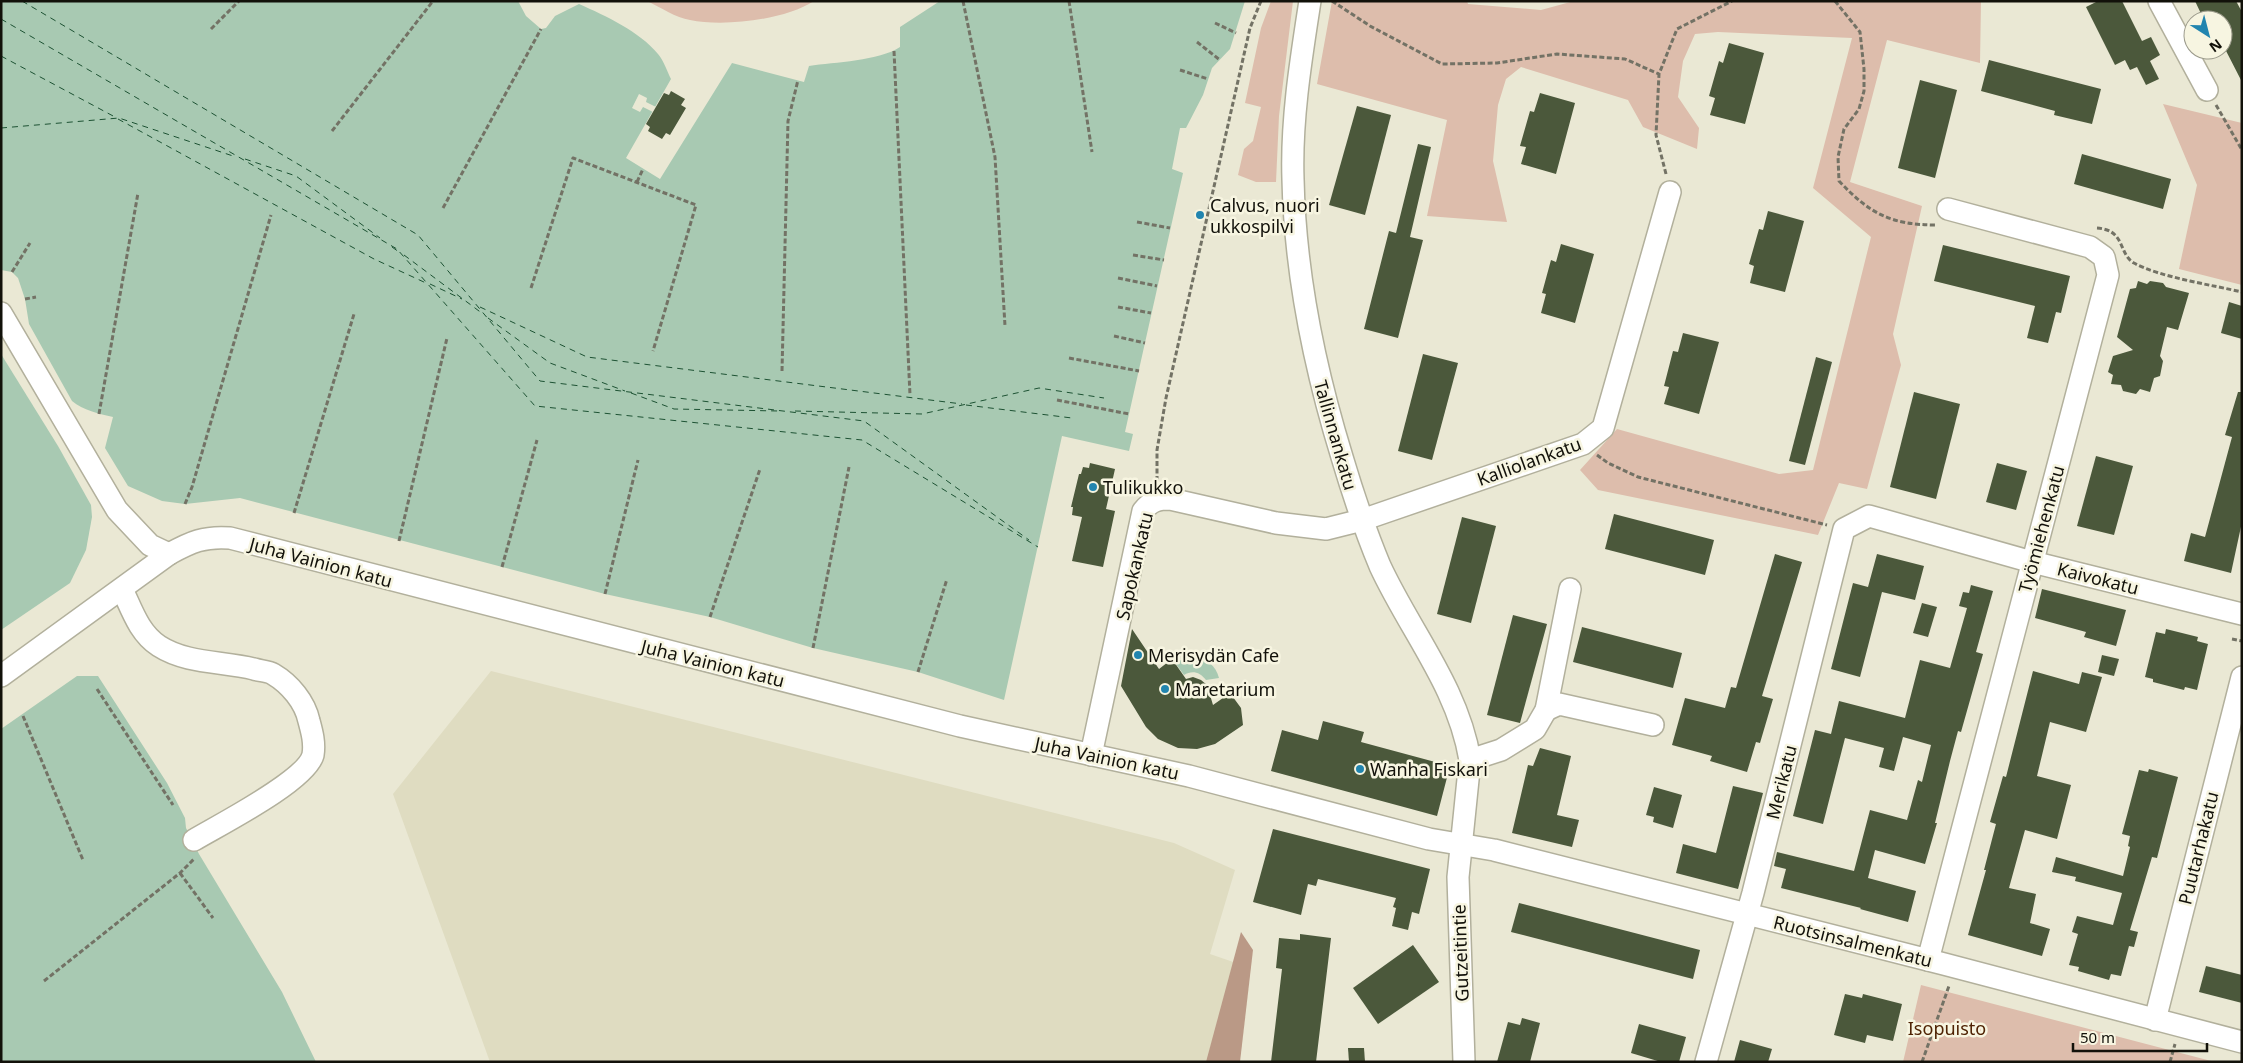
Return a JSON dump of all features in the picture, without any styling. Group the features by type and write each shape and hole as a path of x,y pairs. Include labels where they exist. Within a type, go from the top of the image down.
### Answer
{"street":[{"name":"Tallinnankatu","path":"1310,1 1301,58 1293,178 1296,243 1303,301 1330,419 1362,520 1381,568 1449,692 1462,722 1470,760 1462,845"},
{"path":"2160,1 2207,90"},
{"name":"Kalliolankatu","path":"1362,520 1583,444 1603,428 1670,192"},
{"name":"Työmiehenkatu","path":"1928,960 2108,275 2104,257 2090,247 1946,217"},
{"path":"1,312 116,510 150,545 169,554"},
{"name":"Sapokankatu","path":"1091,755 1143,511 1150,502 1159,499 1170,499 1276,522 1326,529 1362,520"},
{"name":"Kaivokatu","path":"1844,529 1869,516 2032,562 2242,614"},
{"name":"Merikatu","path":"1706,1062 1748,914 1844,529"},
{"name":"Juha Vainion katu","path":"1,676 169,554 190,543 211,537 230,538 960,726 1188,776 1429,839 1462,845"},
{"path":"122,589 141,630 159,646 195,660 245,667 272,674 297,694 307,711 314,742 312,756 302,772 284,787 196,847"},
{"path":"1470,760 1501,750 1535,729 1546,710 1570,589"},
{"name":"Puutarhakatu","path":"2154,1020 2242,677"},
{"path":"1546,710 1559,704 1652,725"},
{"name":"Ruotsinsalmenkatu","path":"1462,845 1494,850 1748,914 2242,1042"},
{"name":"Gutzeitintie","path":"1462,845 1458,877 1464,1062"}],"path":[{"path":"211,29 239,1"},
{"path":"332,131 433,1"},
{"path":"963,1 995,157 1005,326"},
{"path":"1069,1 1092,152"},
{"path":"1159,499 1157,450 1166,398 1250,28 1261,1"},
{"path":"1332,1 1370,26 1442,64 1497,63 1557,54 1625,59 1659,74"},
{"path":"1670,192 1656,136 1659,74 1677,29 1732,1"},
{"path":"1836,1 1860,32 1864,69 1864,91 1859,109 1844,129 1838,156 1839,181 1858,202 1882,215 1910,225 1946,217"},
{"path":"1215,23 1236,33"},
{"path":"443,208 541,28"},
{"path":"1197,42 1220,60"},
{"path":"894,51 910,396"},
{"path":"1180,70 1208,79"},
{"path":"782,372 788,121 798,80"},
{"path":"2207,90 2242,150"},
{"path":"531,288 573,158 696,205 653,351"},
{"path":"637,182 643,169"},
{"path":"99,414 138,193"},
{"path":"185,504 192,487 271,215"},
{"path":"1138,222 1170,228"},
{"path":"2072,242 2086,228 2106,229 2119,239 2131,261 2150,270 2242,292"},
{"path":"12,272 30,243"},
{"path":"1133,255 1164,260"},
{"path":"1118,278 1157,286"},
{"path":"25,299 36,297"},
{"path":"1118,307 1151,313"},
{"path":"294,513 354,314"},
{"path":"1114,336 1145,342"},
{"path":"399,541 447,338"},
{"path":"1068,358 1139,371"},
{"path":"1057,400 1129,414"},
{"path":"502,567 537,440"},
{"path":"1583,444 1608,463 1638,477 1844,529"},
{"path":"605,594 638,460"},
{"path":"813,648 818,631 849,467"},
{"path":"710,617 760,469"},
{"path":"918,672 948,579"},
{"path":"2232,639 2242,642"},
{"path":"97,688 173,805"},
{"path":"23,716 83,860"},
{"path":"162,786 167,783"},
{"path":"44,981 180,873 196,847"},
{"path":"180,873 213,918"},
{"path":"1922,1062 1949,986"},
{"path":"2170,1062 2175,1042"}],"shaded area":[{"path":"1,1 518,1 526,16 541,29 546,28 555,16 579,4 632,31 658,54 665,66 671,79 626,158 660,179 732,63 804,82 809,66 869,58 891,52 900,47 900,27 940,1 1245,1 1230,49 1212,68 1203,95 1186,128 1180,128 1172,169 1183,173 1125,432 1133,434 1129,451 1062,436 1004,700 918,672 813,648 710,617 605,594 240,498 185,504 162,501 128,486 105,448 113,417 86,409 72,401 29,324 25,299 18,278 12,272 1,270"},
{"path":"1,354 58,446 91,505 92,517 86,550 70,583 1,630"},
{"path":"1202,659 1210,663 1218,673 1219,678 1206,680 1201,675 1193,672 1184,675 1176,664 1181,660"},
{"path":"491,671 1174,843 1235,870 1210,954 1239,964 1214,1062 490,1062 393,794"},
{"path":"77,676 98,676 167,783 185,818 186,828 199,854 282,992 316,1062 1,1062 1,729"},
{"path":"1241,932 1253,950 1240,1062 1206,1062"}],"green space":[{"path":"647,1 814,1 802,8 771,17 720,23 685,19"},
{"path":"1271,1 1293,1 1279,116 1276,182 1256,182 1238,175 1244,149 1253,141 1261,107 1245,103 1261,28"},
{"path":"1332,1 1467,1 1468,4 1541,10 1574,1 1981,1 1980,63 1887,40 1850,182 1922,206 1893,334 1901,365 1867,489 1839,483 1818,535 1598,490 1580,470 1617,429 1779,474 1813,470 1871,237 1813,188 1852,38 1718,32 1695,34 1683,61 1678,97 1699,128 1697,149 1643,127 1628,100 1521,67 1506,79 1498,105 1493,161 1507,222 1427,216 1447,120 1317,84"},
{"path":"2163,104 2242,123 2242,285 2179,269 2197,185"},
{"name":"Isopuisto","path":"1921,985 2215,1062 1903,1062"}],"pier":[{"path":"639,94 647,98 646,102 656,107 653,112 643,107 640,112 632,108"}],"building":[{"path":"2098,1 2122,1 2142,41 2151,37 2160,55 2150,61 2159,79 2146,85 2137,67 2130,70 2125,60 2115,65 2086,7"},
{"path":"2195,1 2236,1 2242,12 2242,82 2231,60 2233,60 2233,10 2199,10"},
{"path":"1729,43 1764,53 1745,124 1710,115 1715,98 1709,96 1719,61 1723,63"},
{"path":"1989,60 2101,89 2092,124 2054,115 2055,111 1981,91"},
{"path":"1920,80 1957,90 1935,178 1898,168"},
{"path":"671,91 685,99 681,105 686,108 670,135 666,133 662,139 648,131 650,127 646,124 664,93 669,95"},
{"path":"1540,93 1575,103 1556,174 1521,164 1526,147 1520,146 1530,111 1534,112"},
{"path":"1357,106 1391,115 1365,215 1329,205"},
{"path":"1418,144 1431,147 1410,237 1423,240 1398,338 1364,329 1389,231 1396,233"},
{"path":"2082,154 2171,179 2163,209 2074,184"},
{"path":"1768,211 1804,221 1785,292 1750,283 1754,266 1749,264 1759,229 1763,230"},
{"path":"1561,244 1594,254 1575,323 1541,313 1546,294 1542,293 1551,260 1556,262"},
{"path":"1943,245 2070,276 2061,313 2056,312 2048,343 2027,338 2035,306 1934,281"},
{"path":"2138,281 2147,284 2150,281 2163,283 2166,287 2189,293 2178,330 2167,327 2160,356 2163,361 2160,376 2154,378 2150,392 2140,389 2136,394 2123,391 2121,385 2111,384 2113,375 2108,372 2113,356 2133,350 2117,337 2130,289 2136,288"},
{"path":"2229,302 2242,306 2242,339 2221,333"},
{"path":"1683,333 1719,342 1699,414 1664,404 1669,387 1664,386 1673,351 1678,352"},
{"path":"1423,354 1458,363 1432,460 1398,451"},
{"path":"1816,357 1832,362 1805,465 1789,461"},
{"path":"1914,392 1960,404 1936,499 1890,487"},
{"path":"2238,392 2242,392 2242,522 2231,573 2184,561 2191,533 2205,537 2232,437 2225,435"},
{"path":"2096,456 2133,466 2114,535 2077,526"},
{"path":"1090,463 1115,469 1106,509 1115,511 1103,567 1072,561 1082,517 1072,515 1073,507 1071,507 1079,474 1081,474 1083,467 1089,468"},
{"path":"1997,463 2027,471 2016,510 1986,502"},
{"path":"1614,514 1714,540 1705,575 1605,549"},
{"path":"1462,517 1496,526 1471,623 1437,614"},
{"path":"1775,554 1802,562 1762,696 1773,699 1760,743 1756,742 1747,772 1710,761 1712,756 1672,745 1685,698 1725,708 1731,687 1736,688"},
{"path":"1877,554 1924,566 1915,600 1882,592 1860,677 1831,669 1853,583 1868,587"},
{"path":"1971,585 1993,591 1976,652 1983,654 1961,732 1958,731 1935,823 1937,823 1925,864 1875,850 1868,878 1916,891 1908,922 1781,888 1786,869 1774,866 1777,852 1854,871 1870,810 1907,820 1918,780 1922,782 1931,745 1903,737 1894,771 1879,767 1884,748 1845,738 1823,824 1793,816 1815,730 1831,734 1839,701 1905,718 1920,660 1950,668 1967,608 1959,606 1963,592 1969,593"},
{"path":"2042,589 2126,610 2116,646 2084,637 2086,632 2035,618"},
{"path":"1922,603 1937,607 1928,637 1913,633"},
{"path":"1513,615 1547,624 1520,723 1487,715"},
{"path":"1582,627 1682,653 1673,688 1573,662"},
{"name":"Maretarium","path":"1132,629 1159,669 1172,659 1186,679 1193,677 1207,685 1213,705 1230,693 1241,708 1243,725 1215,744 1197,749 1178,748 1158,739 1146,727 1121,686"},
{"path":"2166,629 2198,637 2197,641 2208,644 2197,690 2185,687 2184,690 2153,682 2153,679 2145,677 2156,632 2165,634"},
{"path":"2102,655 2119,659 2114,676 2098,672"},
{"path":"2033,671 2079,684 2082,672 2102,677 2086,732 2050,722 2037,776 2071,785 2057,839 2025,830 2009,888 2036,894 2030,923 2050,929 2042,956 1968,935 1986,870 1984,870 1996,824 1990,822 2003,776 2006,777"},
{"name":"Wanha Fiskari","path":"1323,721 1364,732 1361,742 1450,766 1437,816 1271,771 1282,730 1318,740"},
{"path":"1540,748 1571,756 1557,815 1579,820 1572,847 1512,833 1528,765 1533,766"},
{"path":"2149,769 2178,777 2157,858 2152,857 2130,930 2138,932 2134,947 2129,946 2121,976 2111,974 2109,980 2078,971 2079,967 2069,965 2078,934 2072,932 2077,916 2113,925 2122,893 2075,881 2076,877 2052,872 2056,857 2123,876 2130,847 2128,846 2130,836 2122,834 2139,770 2148,772"},
{"path":"1733,786 1763,793 1738,889 1676,873 1683,844 1716,853"},
{"path":"1654,787 1682,795 1673,828 1653,822 1654,817 1646,815"},
{"path":"1273,829 1430,869 1419,914 1412,912 1408,930 1392,926 1396,908 1393,907 1396,898 1318,879 1316,886 1308,884 1301,915 1253,902"},
{"path":"1519,903 1700,950 1693,979 1511,932"},
{"path":"1300,934 1331,938 1316,1062 1271,1062 1282,969 1276,968 1279,938 1300,940"},
{"path":"1413,945 1439,982 1378,1024 1353,988"},
{"path":"2206,966 2242,975 2242,1003 2199,992"},
{"path":"1845,994 1862,998 1863,994 1902,1004 1893,1041 1867,1035 1865,1043 1834,1035"},
{"path":"1522,1018 1540,1023 1530,1062 1497,1062 1508,1022 1520,1025"},
{"path":"1639,1024 1686,1037 1679,1062 1661,1062 1631,1053"},
{"path":"1740,1040 1772,1049 1768,1062 1734,1062"},
{"path":"1348,1048 1364,1048 1365,1062 1349,1062"}],"ferry route":[{"path":"22,1 418,235 540,381 864,421 1029,540"},
{"path":"1,19 397,249 535,406 862,440 1038,547"},
{"path":"1,56 115,117"},
{"path":"1,128 119,118 236,157"},
{"path":"118,119 374,259 426,283"},
{"path":"245,159 296,176 380,238"},
{"path":"392,247 399,252"},
{"path":"404,255 483,314"},
{"path":"430,284 462,299"},
{"path":"480,307 587,357 962,404"},
{"path":"488,318 550,363 625,391"},
{"path":"795,411 922,414 1039,388 1104,398"},
{"path":"631,393 674,409 779,411"},
{"path":"966,405 1072,418"}],"place":[{"name":"Calvus, nuori ukkospilvi","path":"1200,215"},
{"name":"Tulikukko","path":"1093,487"},
{"name":"Merisydän Cafe","path":"1138,655"},
{"name":"Maretarium","path":"1165,689"},
{"name":"Wanha Fiskari","path":"1360,769"}]}
